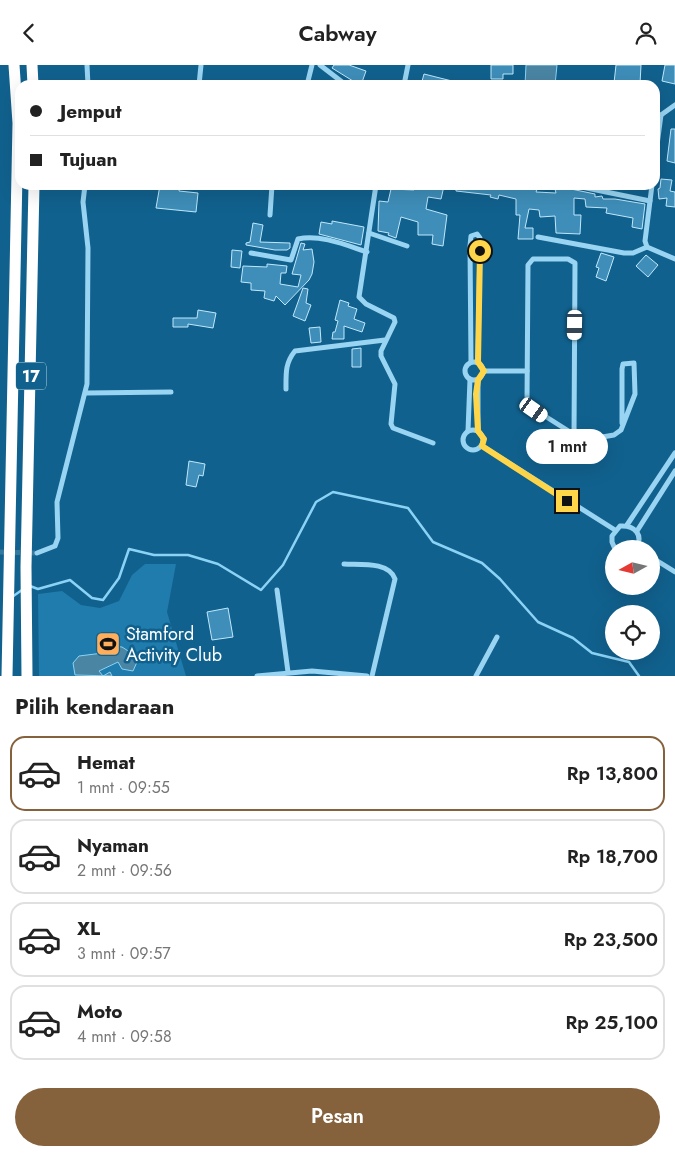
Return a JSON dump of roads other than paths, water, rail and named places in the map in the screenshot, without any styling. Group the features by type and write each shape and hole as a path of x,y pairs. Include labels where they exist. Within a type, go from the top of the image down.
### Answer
{"highway":[{"name":"17","path":"14,65 15,80"},
{"path":"32,65 33,80"},
{"name":"17","path":"8,676 8,583 17,190"},
{"name":"17","path":"27,676 26,567 34,190"}],"street":[{"path":"87,65 88,80"},
{"path":"200,80 201,65"},
{"path":"308,80 312,65"},
{"path":"320,65 340,80"},
{"path":"405,80 408,65"},
{"path":"660,114 675,105"},
{"path":"37,553 56,546 58,538 57,502 86,393 88,248 82,202 84,190"},
{"path":"270,215 272,190"},
{"path":"375,190 359,297 366,305 394,318 395,327 385,340 381,356 395,384 391,424 399,431 433,443"},
{"path":"596,190 650,201"},
{"path":"647,247 645,241 651,190"},
{"path":"369,233 407,246"},
{"path":"477,234 480,238 478,362 484,371 478,380 478,431 484,439 482,446 476,450 466,447 464,437 468,431 470,379 465,370 471,361 470,246 471,237 477,234"},
{"path":"538,237 624,253 633,253 647,247 675,259"},
{"path":"251,253 291,260 298,239 305,238 335,242 367,251"},
{"path":"574,435 575,271 572,260 533,259 529,263 527,371 527,401 529,406 574,435 585,440 614,435 621,430 622,423 622,369 624,364 634,363 635,394 632,405 622,423"},
{"path":"286,389 286,368 289,359 295,351 385,340"},
{"path":"471,361 478,362"},
{"path":"484,371 527,371"},
{"path":"470,379 478,380"},
{"path":"86,393 172,392"},
{"path":"468,431 478,431"},
{"path":"482,446 615,530"},
{"path":"615,530 627,525 675,453"},
{"path":"638,540 637,531 675,471"},
{"path":"627,525 637,531"},
{"path":"612,540 615,530"},
{"path":"660,563 675,572"},
{"path":"344,564 380,567 393,573 395,579 372,676"},
{"path":"277,590 288,672"},
{"path":"476,676 497,637"},
{"path":"257,676 288,672 367,676"}],"waterway":[{"path":"30,586 38,589 70,580 92,598 103,600 119,578 129,549 154,555 188,555 218,564 261,590 283,565 316,502 333,492 408,508 433,542 482,563 500,579 538,622 573,638 592,653 629,662 639,676"},
{"path":"12,597 22,590"}],"tunnel":[{"path":"0,552 37,553"}],"place":[{"name":"Stamford Activity Club","path":"108,644"}]}
